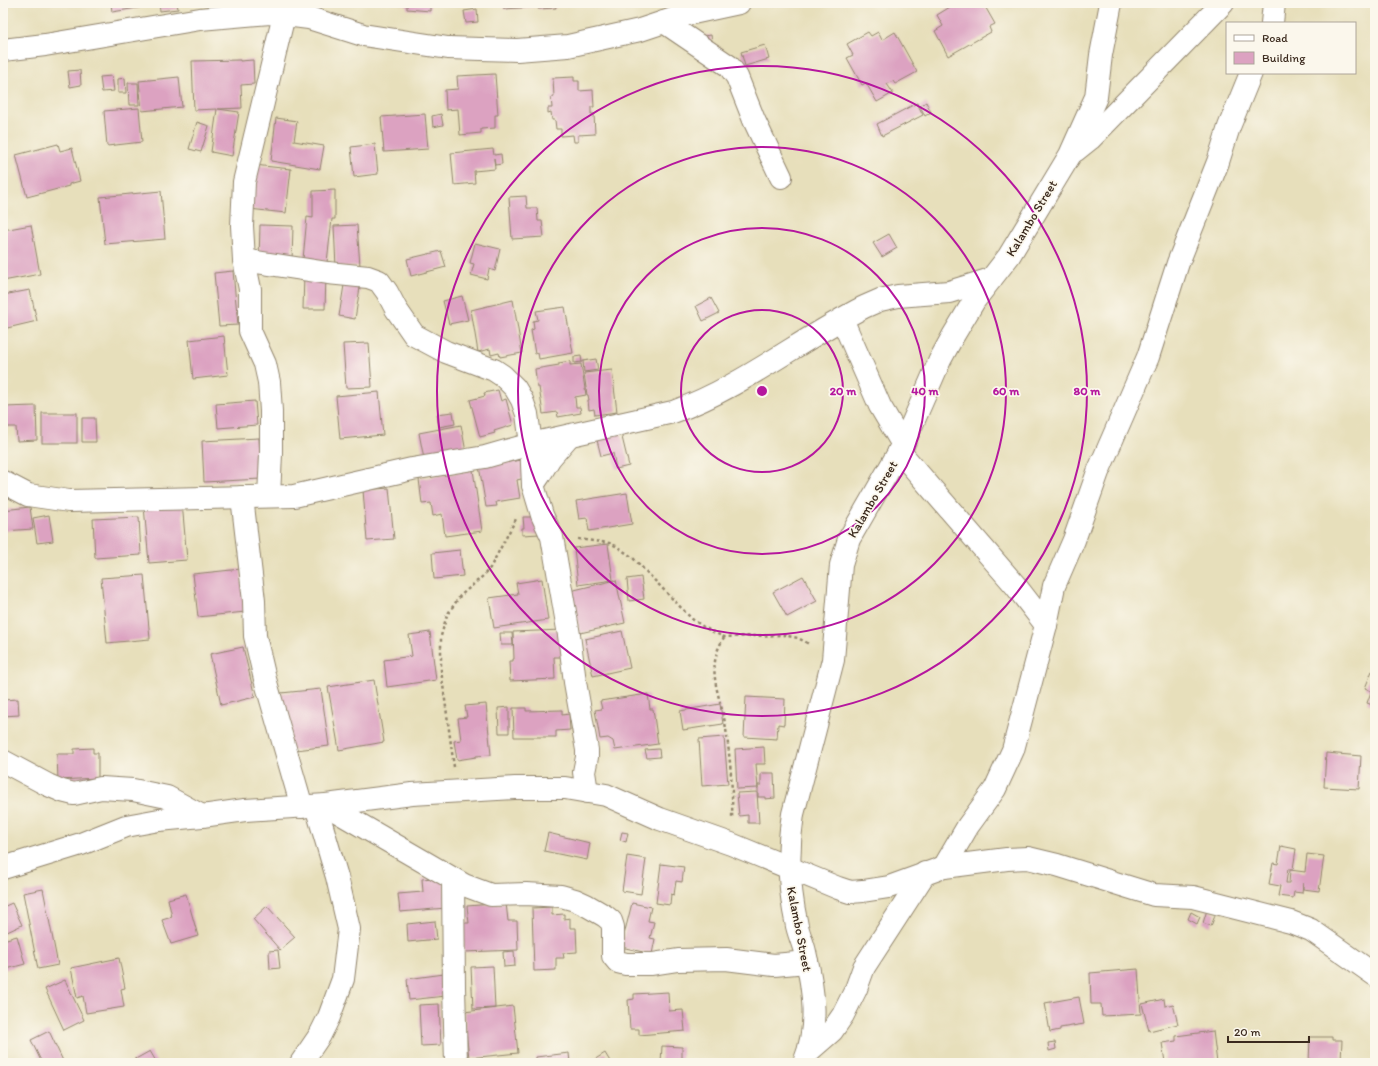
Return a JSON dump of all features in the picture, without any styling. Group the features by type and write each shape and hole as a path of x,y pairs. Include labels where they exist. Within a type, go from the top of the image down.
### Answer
{"street":[{"path":"3,50 45,45 200,19 270,13 309,18 363,35 448,48 517,50 568,46 640,30 664,22 682,9 739,3"},
{"name":"Kalambo Street","path":"806,1057 814,1025 814,1008 807,962 794,907 790,869 790,832 793,814 833,660 841,565 849,539 901,448 940,360 953,336 974,301 1009,256 1070,155 1096,97 1101,55 1111,3"},
{"path":"1070,155 1090,139 1223,3"},
{"path":"1272,22 1274,3"},
{"path":"269,496 271,411 269,382 265,364 250,331 250,289 244,260 242,226 244,182 284,15"},
{"path":"664,22 729,66 736,77 780,177"},
{"path":"806,1057 832,1031 843,1015 856,989 864,967 994,789 1013,750 1046,625 1054,586 1074,540 1098,472 1148,357 1178,263 1218,162 1229,126 1251,74"},
{"path":"244,260 328,273 368,277 379,282 414,335 446,352 494,370 503,376 515,388 522,400 527,414 534,486 542,515 552,537 587,750 584,772 587,792"},
{"path":"3,482 28,495 70,501 294,496 412,469 485,457 531,444 673,412 694,405 742,379 842,319 880,300 898,296 949,292 991,279"},
{"path":"842,319 880,406 901,448 1015,585 1046,625"},
{"path":"534,486 550,458 569,436"},
{"path":"242,497 253,593 255,636 265,679 314,806 337,877 349,929 343,980 329,1017 320,1035 301,1063"},
{"path":"3,761 62,791 74,794 101,788 133,790 167,797 202,816"},
{"path":"3,868 81,844 126,826 159,820 244,810 314,806 412,794 515,788 566,788 606,795 660,819 731,844 850,892 889,887 935,870 1007,859 1028,858 1057,865 1154,895 1168,897 1193,897 1284,920 1311,930 1375,975"},
{"path":"314,806 464,885 491,895 553,895 580,902 611,921 613,927 613,956 618,962 626,964 652,964 678,960 726,959 774,965 807,962"},
{"path":"453,879 456,1063"}],"path":[{"path":"457,791 441,670 441,636 447,615 460,596 490,568 534,486"},
{"path":"547,524 556,531 577,539 609,543 616,546 637,562 692,620 706,628 724,636 783,635 798,638 833,660"},
{"path":"724,636 716,656 714,668 715,684 722,707 726,728 733,796 731,844"}],"building":[{"path":"111,3 150,3 150,6 112,12"},
{"path":"159,3 177,3 178,9 160,11"},
{"path":"399,3 430,3 430,11 407,9 407,5"},
{"path":"503,3 535,3 535,7 504,9"},
{"path":"538,3 555,3 556,8 538,9"},
{"path":"948,3 983,3 995,24 989,27 991,32 948,56 935,31 943,26 937,15 950,7"},
{"path":"477,9 478,22 466,23 464,11"},
{"path":"868,32 871,36 878,32 882,40 895,32 917,72 895,84 893,81 887,84 893,93 877,102 866,83 862,85 847,58 853,55 847,44"},
{"path":"711,35 712,41 705,43 704,36"},
{"path":"765,45 769,59 745,66 741,52"},
{"path":"253,60 254,84 241,85 242,108 218,109 239,112 232,156 211,152 217,109 194,110 192,61"},
{"path":"80,70 81,85 70,87 68,71"},
{"path":"495,74 498,115 495,115 495,128 481,129 481,133 460,135 458,109 446,110 445,90 458,89 457,76"},
{"path":"112,76 114,91 102,92 100,77"},
{"path":"179,77 182,107 142,111 139,81"},
{"path":"574,77 574,81 579,81 579,91 593,90 594,107 591,107 591,114 594,114 595,134 578,135 578,142 574,142 573,135 561,136 561,129 556,129 555,120 552,120 551,112 548,113 548,108 552,108 551,97 554,97 553,78"},
{"path":"125,78 126,93 118,93 118,79"},
{"path":"128,83 138,83 139,105 129,105"},
{"path":"926,102 931,112 925,116 920,106"},
{"path":"917,103 923,115 882,136 877,124"},
{"path":"139,108 142,142 107,146 104,111"},
{"path":"425,114 428,149 384,152 381,117"},
{"path":"441,114 443,125 433,127 432,116"},
{"path":"276,118 297,121 294,141 324,146 320,169 271,161"},
{"path":"197,122 209,126 201,152 189,149"},
{"path":"58,144 60,151 72,148 80,181 69,184 69,186 27,197 16,155"},
{"path":"375,144 378,174 354,177 351,147"},
{"path":"493,149 494,155 501,154 502,164 495,165 494,158 495,169 474,171 475,183 454,185 451,153"},
{"path":"254,165 291,169 286,213 249,209"},
{"path":"335,190 335,219 332,219 327,262 303,259 307,217 313,218 313,191"},
{"path":"161,191 165,239 105,244 100,197"},
{"path":"526,196 527,208 537,208 538,221 542,221 544,237 512,239 509,197"},
{"path":"31,225 40,274 3,281 3,230"},
{"path":"260,225 293,226 292,261 259,261"},
{"path":"357,225 360,266 336,267 334,226"},
{"path":"889,234 897,248 882,257 873,243"},
{"path":"475,243 500,249 495,271 489,269 487,279 471,275 474,264 470,263"},
{"path":"441,251 446,267 411,276 407,259"},
{"path":"233,271 238,325 219,326 214,273"},
{"path":"304,274 326,275 325,309 303,309"},
{"path":"345,279 361,281 355,319 339,316"},
{"path":"30,290 37,321 3,329 3,295"},
{"path":"462,296 468,320 449,324 443,301"},
{"path":"711,298 719,313 703,321 696,306"},
{"path":"513,300 522,353 500,357 499,353 491,355 490,349 478,352 471,310"},
{"path":"565,307 573,353 539,359 538,353 535,354 531,330 534,329 533,321 538,320 536,311"},
{"path":"224,336 228,375 193,379 189,340"},
{"path":"369,343 372,387 346,388 343,344"},
{"path":"581,356 582,362 574,363 574,357"},
{"path":"596,359 598,370 584,372 583,361"},
{"path":"570,361 570,365 581,364 586,395 575,397 576,407 580,407 581,413 558,417 557,412 543,414 535,369 559,365 559,363"},
{"path":"612,370 617,412 595,415 594,409 589,410 589,400 584,373"},
{"path":"498,390 501,401 506,399 513,425 494,431 495,433 480,437 470,400 485,396 484,393"},
{"path":"379,392 383,435 340,439 336,396"},
{"path":"255,401 257,425 218,428 216,404"},
{"path":"36,406 37,440 17,441 16,427 3,427 3,407"},
{"path":"453,412 455,424 439,427 437,414"},
{"path":"42,413 77,413 77,443 42,443"},
{"path":"82,418 95,418 96,442 82,442"},
{"path":"461,425 466,452 424,459 419,433"},
{"path":"621,433 629,466 616,469 613,453 601,456 597,440"},
{"path":"259,438 261,479 204,482 202,441"},
{"path":"522,460 525,478 517,480 520,498 496,502 497,506 486,507 479,466"},
{"path":"473,470 482,531 445,536 442,514 433,516 431,503 422,504 419,479"},
{"path":"389,488 394,539 367,541 363,490"},
{"path":"627,493 632,524 589,531 587,518 579,519 576,501"},
{"path":"182,502 187,560 149,563 144,506"},
{"path":"30,507 33,529 3,531 3,510"},
{"path":"49,515 53,541 37,543 33,518"},
{"path":"139,517 141,555 95,558 93,519"},
{"path":"523,517 539,517 540,534 522,535 522,528 524,528"},
{"path":"608,544 613,580 578,585 574,548"},
{"path":"460,550 463,576 434,579 432,553"},
{"path":"241,569 245,612 198,617 193,574"},
{"path":"144,575 150,639 107,643 101,578"},
{"path":"803,576 817,601 787,617 773,592"},
{"path":"641,577 644,599 629,601 627,579"},
{"path":"542,579 548,620 494,628 489,598 518,594 516,583"},
{"path":"616,580 625,623 580,633 570,591"},
{"path":"562,630 561,657 554,657 555,679 510,681 509,661 513,661 514,659 513,632"},
{"path":"622,631 630,668 593,676 585,639"},
{"path":"430,632 436,680 387,687 384,660 412,656 409,635"},
{"path":"500,633 512,633 513,645 501,645"},
{"path":"243,647 255,697 221,705 210,654"},
{"path":"1372,671 1375,672 1375,693 1365,688"},
{"path":"374,680 384,742 339,750 328,687"},
{"path":"321,689 329,746 288,751 281,693"},
{"path":"1371,692 1375,694 1375,706 1367,703"},
{"path":"648,694 650,709 653,709 658,744 615,750 613,741 608,738 600,739 595,710 602,709 600,701"},
{"path":"746,697 785,699 784,725 778,724 777,739 744,737"},
{"path":"18,699 19,715 3,716 3,700"},
{"path":"486,704 491,755 457,760 454,741 461,740 458,718 467,717 465,706"},
{"path":"720,704 723,724 683,730 680,711"},
{"path":"509,707 509,733 499,733 498,708"},
{"path":"513,708 526,708 526,711 562,710 562,715 569,714 570,730 556,731 556,737 514,737"},
{"path":"724,737 728,784 702,786 699,739"},
{"path":"764,747 765,764 756,764 758,788 737,789 735,749"},
{"path":"93,748 93,753 98,753 98,778 58,780 57,754 74,754 74,749"},
{"path":"659,749 660,757 647,758 645,750"},
{"path":"1326,753 1361,756 1359,789 1324,787"},
{"path":"761,773 774,773 775,798 765,799 765,797 758,797 758,785 761,785"},
{"path":"757,792 759,823 748,823 748,815 739,816 737,793"},
{"path":"622,832 628,833 626,842 620,840"},
{"path":"548,833 590,843 587,860 544,851"},
{"path":"1281,846 1296,849 1293,869 1288,869 1286,883 1289,883 1290,870 1305,872 1307,854 1324,856 1319,891 1303,889 1303,883 1302,893 1294,892 1293,898 1278,896 1280,886 1269,884 1273,863 1278,864"},
{"path":"627,856 646,859 641,894 622,891"},
{"path":"661,864 684,867 682,882 676,881 674,895 671,894 670,905 656,903"},
{"path":"444,877 446,908 400,912 398,894 423,892 422,879"},
{"path":"43,889 58,965 38,969 23,893"},
{"path":"186,894 198,936 171,944 162,920 172,917 168,899"},
{"path":"12,903 22,925 3,934 3,907"},
{"path":"506,903 508,921 517,921 518,950 464,952 463,923 469,923 467,906"},
{"path":"632,903 651,907 648,921 654,922 650,938 655,939 652,954 621,947"},
{"path":"267,906 295,937 280,950 253,919"},
{"path":"552,907 552,915 564,914 564,919 570,918 570,928 576,928 577,952 563,953 564,958 556,958 556,970 534,971 532,908"},
{"path":"1207,910 1216,913 1211,926 1203,923"},
{"path":"1191,912 1200,917 1197,924 1188,919"},
{"path":"435,921 437,939 408,942 407,924"},
{"path":"17,936 25,964 3,970 3,940"},
{"path":"278,950 280,968 270,969 269,951"},
{"path":"514,951 515,966 504,967 503,952"},
{"path":"119,958 125,988 121,989 124,1007 86,1013 83,996 77,998 71,968"},
{"path":"493,966 495,1008 473,1009 471,967"},
{"path":"1138,969 1141,1014 1102,1016 1101,1004 1091,1004 1090,973"},
{"path":"444,974 446,996 409,1000 407,979"},
{"path":"65,980 84,1020 64,1030 45,989"},
{"path":"668,992 669,1011 683,1010 685,1031 639,1035 639,1029 630,1029 628,1000 634,999 634,994"},
{"path":"1079,997 1084,1024 1060,1028 1060,1030 1050,1032 1045,1003"},
{"path":"1164,999 1165,1006 1173,1004 1178,1024 1149,1031 1142,1004"},
{"path":"439,1004 441,1045 421,1046 419,1005"},
{"path":"513,1006 518,1053 469,1058 464,1012"},
{"path":"49,1031 64,1063 42,1063 31,1040"},
{"path":"1213,1031 1217,1063 1165,1062 1162,1043 1176,1041 1176,1036"},
{"path":"1310,1037 1332,1037 1332,1040 1342,1040 1341,1060 1331,1060 1331,1063 1309,1063"},
{"path":"1055,1042 1056,1049 1049,1051 1048,1043"},
{"path":"662,1046 682,1047 682,1063 661,1063"},
{"path":"150,1051 157,1063 133,1063 132,1061"},
{"path":"569,1053 570,1063 536,1063 536,1057"},
{"path":"605,1053 611,1063 589,1063"},
{"path":"431,1061 432,1063 418,1063 418,1062"}]}
